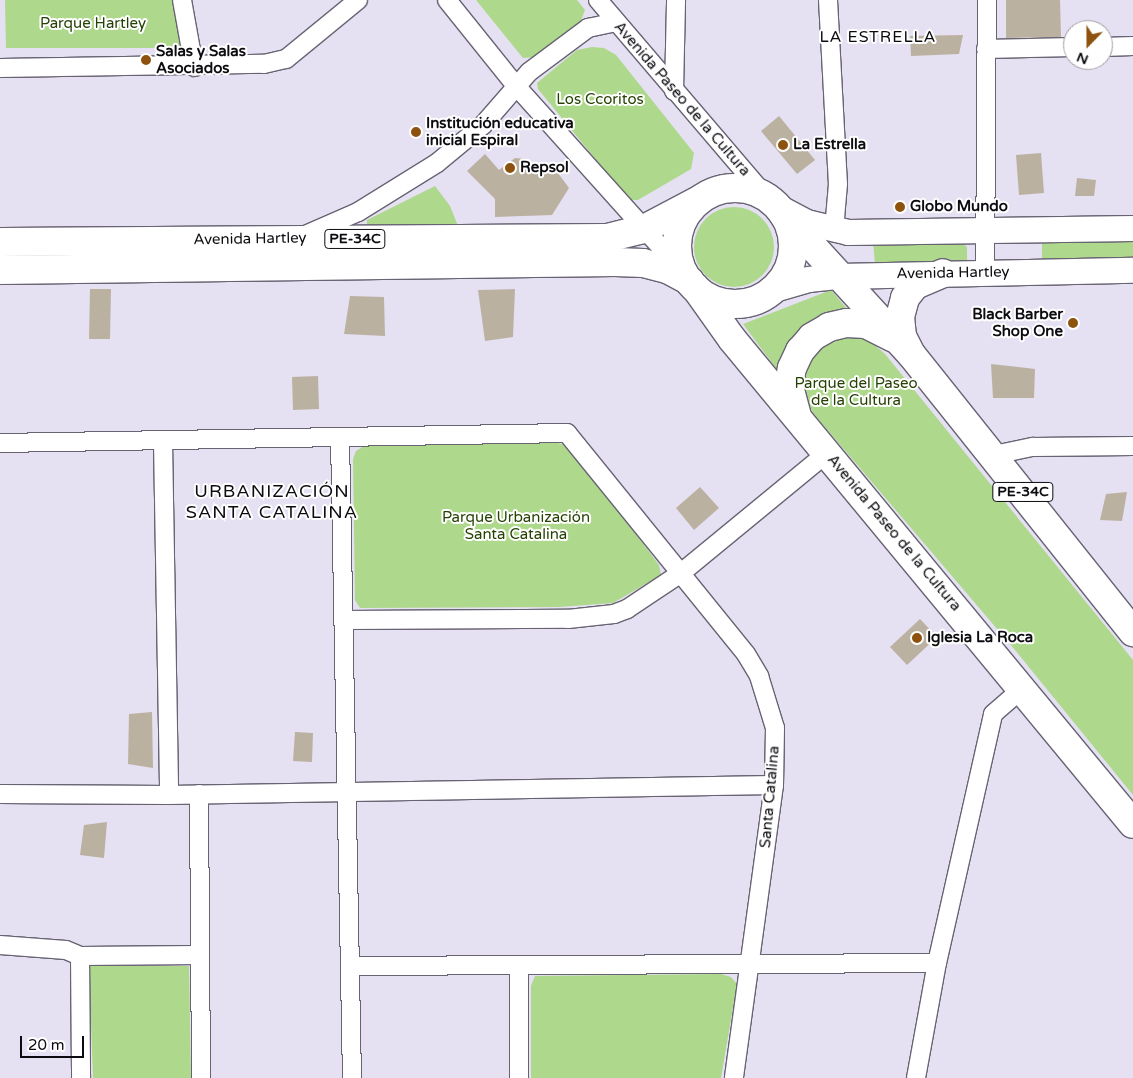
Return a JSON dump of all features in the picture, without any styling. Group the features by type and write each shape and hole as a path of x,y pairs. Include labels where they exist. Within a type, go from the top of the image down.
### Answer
{"main road":[{"name":"PE-34C","path":"732,188 748,190 776,206 792,232 792,255 786,274 774,289 757,299 738,304 719,301 690,281 678,254 678,237 685,218 701,199 732,188"},
{"name":"Avenida Hartley","path":"0,242 298,238 607,238 644,229 701,199"},
{"path":"776,206 806,222 834,230 1133,228"},
{"name":"Avenida Paseo de la Cultura","path":"776,206 911,354 1133,630"},
{"name":"Avenida Hartley","path":"0,270 614,262 643,263 668,269 690,281"},
{"name":"Avenida Hartley","path":"774,289 808,279 840,276 1133,270"},
{"path":"911,354 902,336 900,316 905,298 915,286 942,273"},
{"name":"Avenida Paseo de la Cultura","path":"690,281 732,339 1023,688 1133,824"},
{"path":"800,422 791,396 792,368 800,351 812,337 838,325 866,324 883,331 911,354"}],"street":[{"path":"182,0 194,67"},
{"path":"0,68 194,67 264,64 286,59 358,0"},
{"name":"Avenida Paseo de la Cultura","path":"446,0 517,87 690,281"},
{"name":"Avenida Paseo de la Cultura","path":"598,0 674,91 776,206"},
{"path":"674,91 676,0"},
{"path":"828,0 838,184 834,230"},
{"path":"985,272 987,0"},
{"path":"298,238 358,212 437,163 483,125 529,72 588,28 616,22"},
{"path":"1113,47 1133,46"},
{"path":"986,48 1063,47"},
{"name":"Santa Catalina","path":"340,437 567,433 746,654 759,676 775,728 774,785 734,1078"},
{"path":"0,443 163,442 340,437 345,620 352,1078"},
{"path":"163,442 169,794"},
{"path":"994,455 1033,447 1133,446"},
{"path":"345,620 593,619 627,609 681,573 826,453"},
{"path":"916,1078 938,963 993,714 1023,688"},
{"path":"0,794 199,794 774,785"},
{"path":"199,794 201,1078"},
{"path":"0,946 66,950 80,956 199,955"},
{"path":"80,956 81,1078"},
{"path":"351,966 938,963"},
{"path":"519,1078 520,966"}],"green space":[{"name":"Parque Hartley","path":"5,0 174,0 180,48 6,48"},
{"name":"Los Ccoritos","path":"476,0 577,0 585,10 580,23 536,57 523,58"},
{"name":"Los Ccoritos","path":"592,47 604,48 616,55 694,153 691,169 638,200 629,200 538,89 537,83 577,50"},
{"path":"435,186 450,206 458,226 367,228 367,220"},
{"path":"734,207 749,210 762,219 771,232 774,247 771,262 762,275 749,284 734,287 719,284 706,275 697,262 694,247 697,232 706,219 719,210"},
{"path":"1133,238 1133,261 1042,263 1042,239"},
{"path":"873,242 961,242 967,247 967,260 960,265 875,264"},
{"path":"831,290 848,310 779,369 775,367 743,324"},
{"name":"Parque del Paseo de la Cultura","path":"846,337 857,337 871,342 885,354 1133,660 1133,795 1015,650 813,413 803,390 808,366 822,347"},
{"name":"Parque Urbanización Santa Catalina","path":"555,442 571,447 659,565 661,575 613,603 559,607 360,608 355,600 353,459 356,451 364,446"},
{"path":"89,966 189,966 191,1078 93,1078"},
{"path":"721,974 731,977 737,984 721,1078 531,1078 531,986 535,976"}],"building":[{"path":"1006,0 1060,0 1061,37 1006,38"},
{"path":"963,35 959,54 911,56 910,36"},
{"path":"779,116 815,160 797,174 761,131"},
{"path":"1041,153 1044,193 1019,195 1016,155"},
{"path":"485,154 499,170 515,158 525,159 541,175 552,165 569,188 552,215 495,217 495,199 467,171"},
{"path":"1077,178 1096,180 1094,196 1075,196"},
{"path":"90,289 111,289 110,339 89,339"},
{"path":"515,289 513,337 485,341 478,290"},
{"path":"350,296 384,297 385,336 344,334"},
{"path":"991,364 1035,369 1034,398 993,398"},
{"path":"318,376 319,409 293,410 292,377"},
{"path":"700,487 719,508 694,530 676,508"},
{"path":"1127,492 1122,521 1100,520 1106,494"},
{"path":"920,619 937,637 907,665 890,647"},
{"path":"152,712 153,768 128,764 129,714"},
{"path":"295,732 313,733 312,762 293,761"},
{"path":"107,822 104,858 80,855 84,825"}],"place":[{"name":"Salas y Salas Asociados","path":"146,60"},
{"name":"Institución educativa inicial Espiral","path":"416,132"},
{"name":"La Estrella","path":"783,145"},
{"name":"Repsol","path":"510,168"},
{"name":"Globo Mundo","path":"900,207"},
{"name":"Black Barber Shop One","path":"1073,323"},
{"name":"Iglesia La Roca","path":"917,638"}],"district":[{"name":"LA ESTRELLA","path":"878,37"},
{"name":"URBANIZACIÓN SANTA CATALINA","path":"272,502"}]}
